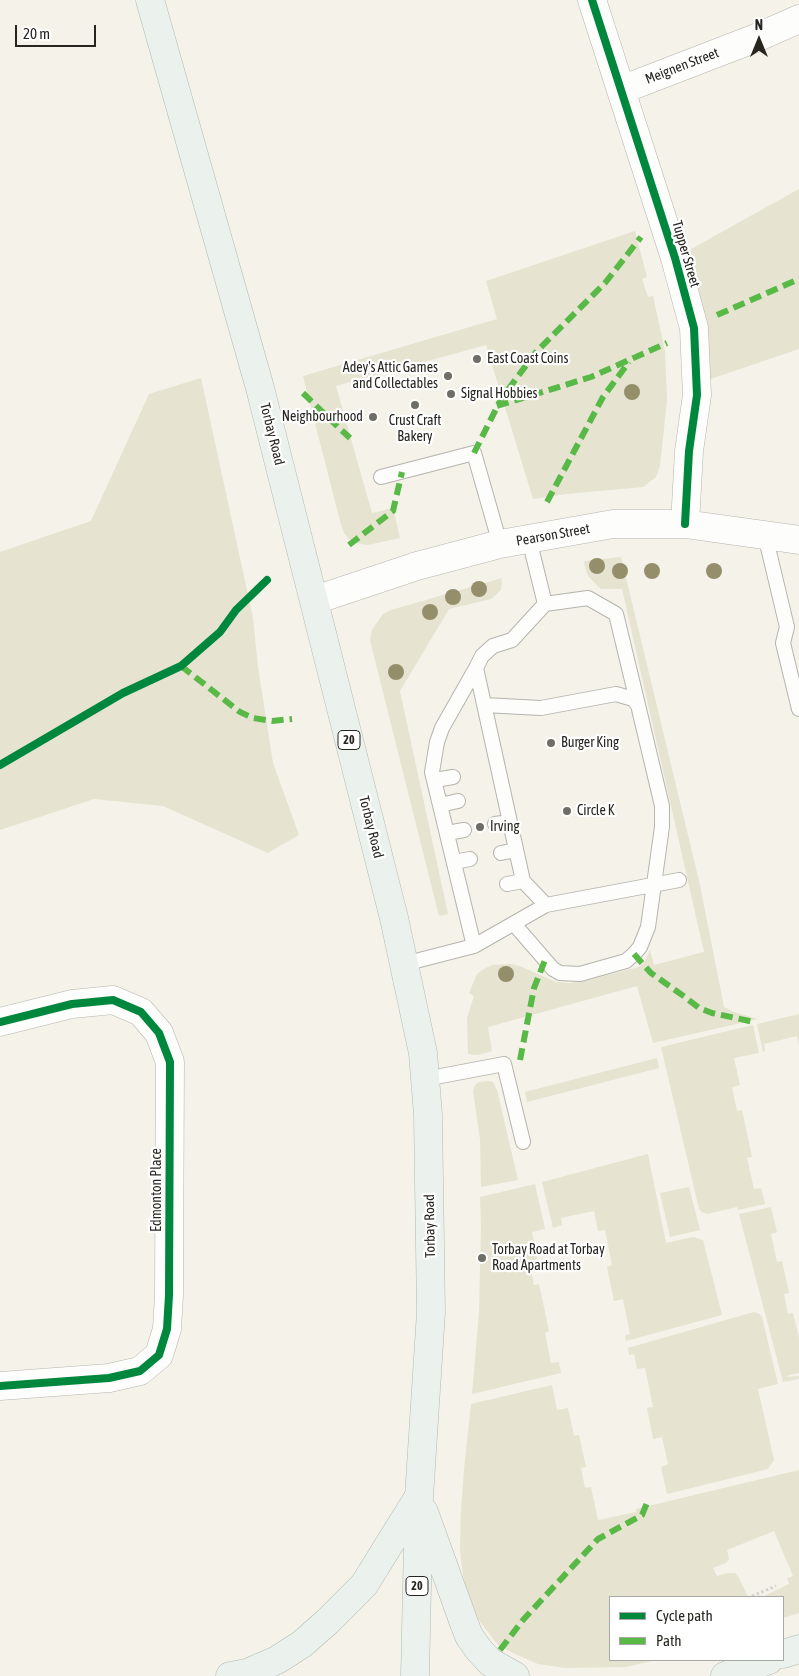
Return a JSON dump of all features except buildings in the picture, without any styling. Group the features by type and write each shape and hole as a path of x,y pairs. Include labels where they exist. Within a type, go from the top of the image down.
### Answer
{"main road":[{"name":"Torbay Road","path":"150,0 260,388 315,600 394,918 423,1053 428,1116 432,1312 419,1497 415,1676"},
{"path":"230,1676 247,1674 277,1660 302,1644 327,1622 364,1585 419,1497"},
{"path":"419,1497 469,1636 490,1662 515,1676"},
{"path":"784,1654 799,1649"},
{"path":"725,1676 765,1661"}],"street":[{"name":"Tupper Street","path":"592,0 675,258 694,328 697,395 689,451 684,524"},
{"name":"Meignen Street","path":"621,90 756,38 799,19"},
{"name":"Pearson Street","path":"315,600 416,566 500,544 613,524 684,524 799,540"},
{"name":"Edmonton Place","path":"0,1022 72,1004 113,1000 140,1012 159,1033 170,1062 169,1295 167,1329 158,1355 140,1371 109,1378 0,1386"}],"lane":[{"path":"381,477 474,453 500,544"},
{"path":"765,535 787,627 783,643 799,709"},
{"path":"529,539 545,604"},
{"path":"474,946 432,772 442,728 482,656 493,646 512,640 545,604 588,598 616,614 662,806 662,827 648,928 640,947 626,961 580,974 560,973 552,969 514,924"},
{"path":"476,668 484,705 491,769 504,793 524,881 546,905"},
{"path":"484,705 541,708 616,694 633,699 638,705"},
{"path":"434,780 453,777"},
{"path":"490,796 504,793"},
{"path":"440,805 458,801"},
{"path":"495,824 510,822"},
{"path":"447,833 464,830"},
{"path":"501,853 516,850"},
{"path":"454,862 470,859"},
{"path":"404,964 474,946 546,905 679,880"},
{"path":"507,884 524,881"},
{"path":"461,891 476,889"},
{"path":"425,1079 504,1064 522,1142"}],"path":[{"path":"752,1596 776,1586"}],"shaded area":[{"path":"799,189 799,349 696,384 675,258"},
{"path":"635,231 647,277 642,279 648,297 653,296 665,351 667,400 660,466 656,477 643,487 533,499 486,345 336,386 372,513 393,508 400,538 368,545 349,539 344,533 340,521 303,376 497,319 486,281"},
{"path":"201,378 253,618 258,667 273,763 299,835 268,853 163,806 94,799 0,830 0,552 91,521 149,394"},
{"path":"621,557 700,885 724,1007 758,1019 653,1043 637,986 488,1027 492,1051 478,1055 468,1054 467,1018 474,996 469,993 477,974 492,965 512,964 556,982 569,983 639,967 645,961 650,950 654,965 704,952 622,589 601,589 588,576 585,567 584,561"},
{"path":"502,578 501,590 491,599 449,609 400,691 448,914 439,916 370,640 372,630 383,614 391,610"},
{"path":"799,1014 799,1046 797,1036 764,1044 765,1051 763,1052 757,1024"},
{"path":"753,1025 759,1053 734,1058 740,1085 732,1087 737,1111 742,1110 752,1157 747,1158 754,1189 761,1188 765,1204 738,1210 737,1207 707,1214 699,1209 661,1047"},
{"path":"657,1058 659,1068 527,1102 525,1092"},
{"path":"479,1082 493,1082 497,1090 518,1180 481,1187 480,1139 473,1091 475,1085"},
{"path":"648,1154 666,1243 693,1237 703,1240 722,1315 626,1341 625,1335 630,1334 623,1299 614,1301 607,1267 612,1265 605,1230 598,1231 594,1211 561,1218 562,1225 553,1228 542,1182"},
{"path":"535,1184 545,1229 532,1232 537,1259 529,1261 534,1285 539,1284 549,1331 545,1333 551,1363 559,1362 561,1373 472,1394 479,1312 480,1197"},
{"path":"689,1187 700,1230 670,1237 660,1193"},
{"path":"771,1207 777,1232 771,1234 777,1262 782,1261 789,1293 784,1294 788,1314 793,1313 799,1338 799,1373 787,1377 799,1376 799,1379 783,1382 739,1214"},
{"path":"754,1312 762,1317 778,1384 758,1389 774,1460 768,1469 667,1494 661,1467 668,1464 662,1437 653,1439 647,1408 653,1407 645,1368 637,1369 634,1354 629,1355 628,1348"},
{"path":"552,1385 557,1410 568,1408 574,1436 579,1435 586,1467 581,1468 585,1488 591,1487 598,1520 636,1512 636,1509 799,1470 799,1613 784,1618 784,1596 764,1596 789,1584 787,1578 793,1576 774,1531 727,1550 729,1559 726,1563 713,1568 717,1576 735,1573 748,1596 609,1596 609,1661 652,1661 626,1667 565,1668 538,1664 498,1645 478,1619 469,1599 463,1575 460,1550 464,1469 471,1404"}],"marked path":[{"path":"474,453 501,399 536,352 605,283 641,237"},
{"path":"717,315 799,279"},
{"path":"497,406 591,377 667,343"},
{"path":"547,502 603,397 629,362"},
{"path":"303,393 350,438"},
{"path":"349,545 393,511 402,472"},
{"path":"181,666 240,712 253,718 272,721 292,719"},
{"path":"634,954 651,973 699,1008 712,1013 754,1022"},
{"path":"520,1060 534,988 545,960"},
{"path":"500,1650 523,1620 598,1539 642,1515 647,1503"}],"cycle path":[{"path":"592,0 675,258 694,328 697,395 689,451 685,524"},
{"path":"0,765 123,693 181,666 220,632 236,610 267,580"},
{"path":"0,1022 72,1004 113,1000 141,1012 159,1033 170,1062 169,1295 167,1329 159,1355 140,1371 109,1378 0,1386"}],"place":[{"name":"East Coast Coins","path":"477,359"},
{"name":"Adey's Attic Games and Collectables","path":"448,376"},
{"name":"Signal Hobbies","path":"451,394"},
{"name":"Crust Craft Bakery","path":"415,405"},
{"name":"Neighbourhood","path":"373,417"},
{"name":"Burger King","path":"551,743"},
{"name":"Circle K","path":"567,811"},
{"name":"Irving","path":"480,827"},
{"name":"Torbay Road at Torbay Road Apartments","path":"482,1258"}]}
